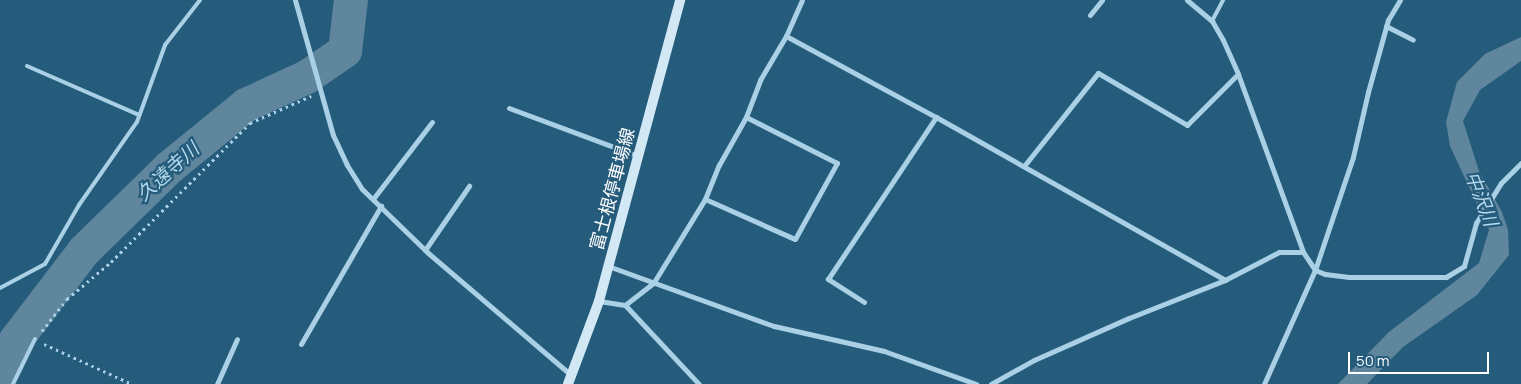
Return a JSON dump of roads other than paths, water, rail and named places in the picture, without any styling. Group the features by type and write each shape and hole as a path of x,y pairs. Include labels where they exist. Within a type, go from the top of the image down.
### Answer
{"main road":[{"name":"富士根停車場線","path":"570,380 599,301 680,0"}],"street":[{"path":"295,0 311,50 333,135 347,165 362,189 425,250 570,380"},
{"path":"625,305 654,282 705,199 719,165 746,117 760,80 786,36 802,0"},
{"path":"1090,15 1102,0"},
{"path":"1187,0 1212,21 1223,40 1238,74 1303,252 1315,270 1349,277 1446,277 1464,266 1476,223 1496,190 1521,162"},
{"path":"1264,384 1315,270 1353,157 1386,26 1400,0"},
{"path":"1386,26 1413,40"},
{"path":"786,36 936,117 1225,280"},
{"path":"1024,166 1098,73 1187,125 1238,74"},
{"path":"509,108 638,156"},
{"path":"705,199 795,239 837,163 746,117"},
{"path":"864,302 828,279 936,117"},
{"path":"373,199 432,122"},
{"path":"425,250 469,186"},
{"path":"301,344 381,206"},
{"path":"991,384 1034,360 1129,318 1225,280 1280,252 1303,252"},
{"path":"608,266 774,326 884,351 976,384"},
{"path":"599,301 625,305 699,384"},
{"path":"217,384 237,340"}],"lane":[{"path":"0,288 45,264 79,205 137,122 165,45 200,0"},
{"path":"1212,21 1223,0"},
{"path":"27,66 139,115"},
{"path":"13,384 35,339"}],"water":[{"name":"中沢川","path":"1521,37 1521,61 1480,90 1463,121 1479,171 1502,212 1508,230 1509,255 1477,295 1403,347 1367,384 1338,384 1389,332 1479,263 1489,230 1450,146 1446,122 1457,82 1485,54"}],"waterway":[{"name":"久遠寺川","path":"0,376 16,340 84,251 170,167 246,105 307,77 345,51 351,0"}]}
